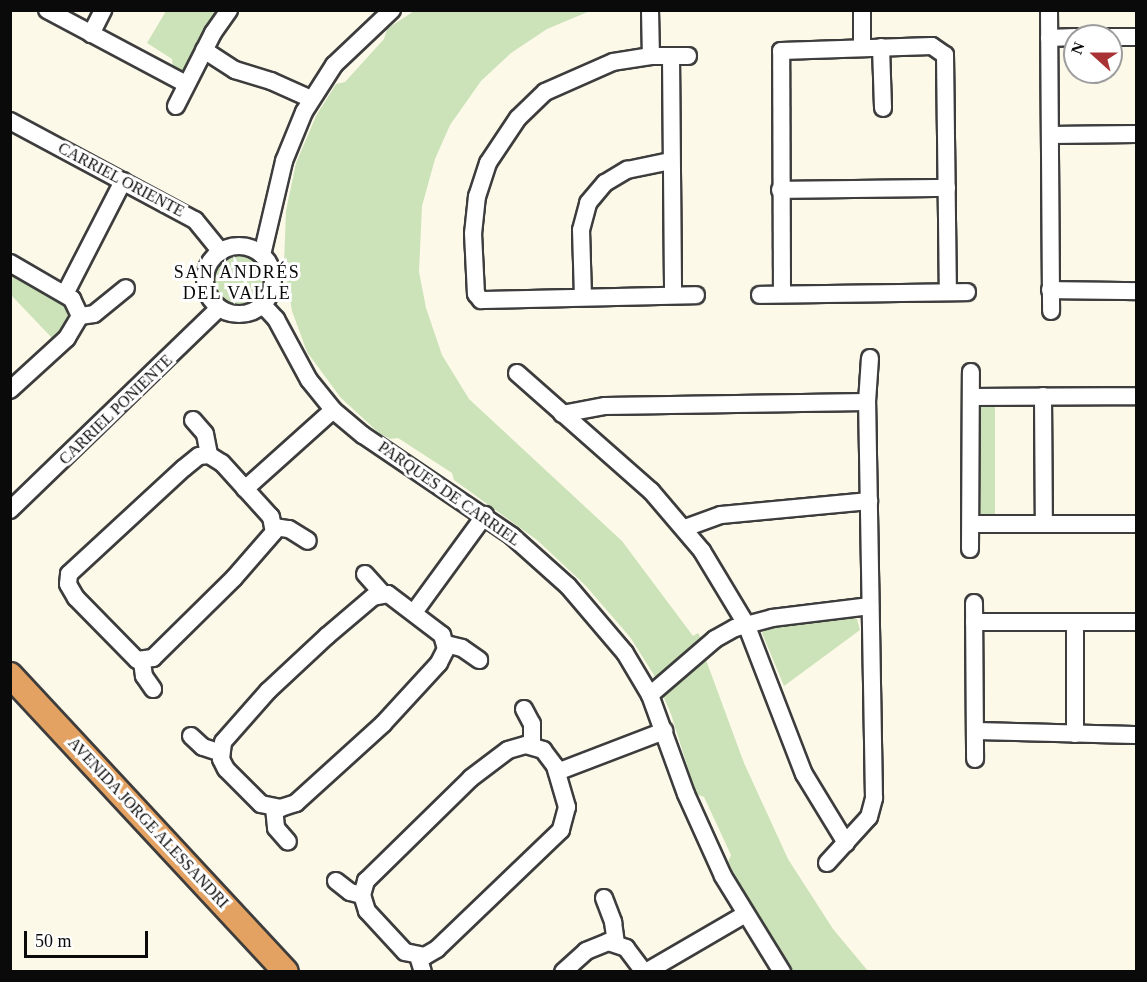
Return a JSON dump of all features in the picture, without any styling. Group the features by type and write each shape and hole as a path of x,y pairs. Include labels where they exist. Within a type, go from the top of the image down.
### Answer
{"highway":[{"name":"AVENIDA JORGE ALESSANDRI","path":"10,675 286,972"}],"street":[{"path":"47,10 186,84"},
{"path":"91,34 103,10"},
{"path":"650,10 651,56"},
{"path":"862,10 862,48"},
{"path":"1049,10 1050,311"},
{"path":"176,106 226,11"},
{"path":"262,255 242,246 220,252 209,264 205,280 209,295 219,308 245,314 262,304 271,291 272,276 262,255 286,154 311,99 350,47 384,13"},
{"path":"1049,38 1063,37"},
{"path":"881,47 883,108"},
{"path":"782,294 781,51 881,47 937,47 944,51 948,292"},
{"path":"204,50 235,70 282,85 311,99"},
{"path":"673,295 671,161 680,56 651,56 596,67 545,92 507,132 479,187 473,232 479,299 696,295"},
{"name":"CARRIEL ORIENTE","path":"10,121 195,220 220,252"},
{"path":"1050,135 1137,134"},
{"path":"583,297 581,230 593,196 627,170 671,161"},
{"path":"65,294 123,180"},
{"path":"780,190 947,188"},
{"path":"10,263 65,294 78,306 80,316 67,338 10,390"},
{"path":"80,316 94,314 126,288"},
{"path":"1050,290 1137,291"},
{"path":"760,295 967,292"},
{"name":"PARQUES DE CARRIEL","path":"262,304 280,326 309,380 333,410 363,435 485,515 538,558 596,616 625,652 650,695 697,820 744,915 783,972"},
{"name":"CARRIEL PONIENTE","path":"10,510 219,308"},
{"path":"827,863 869,816 874,804 867,402 870,358"},
{"path":"970,549 971,372"},
{"path":"517,374 633,474 685,528 718,574 746,624 804,774 846,843"},
{"path":"1043,396 1044,524"},
{"path":"971,397 1137,396"},
{"path":"562,414 605,406 867,402"},
{"path":"245,489 333,410"},
{"path":"193,420 205,434 209,455"},
{"path":"209,455 222,463 271,517 274,527 267,542 234,578 153,657 142,662 132,657 76,598 68,584 69,574 184,468 199,456 209,455"},
{"path":"685,528 721,515 869,501"},
{"path":"415,611 485,515"},
{"path":"970,524 1137,524"},
{"path":"274,527 290,529 308,541"},
{"path":"365,574 383,594 394,596 439,631 446,644 462,648 479,660"},
{"path":"383,594 360,608 268,691 230,732 221,753 226,769 256,801 274,808 296,803 383,724 439,663 446,644"},
{"path":"974,603 975,759"},
{"path":"650,695 715,639 746,624 870,606"},
{"path":"974,622 1137,622"},
{"path":"1075,622 1075,734"},
{"path":"142,662 144,676 153,689"},
{"path":"524,709 532,724 532,745"},
{"path":"975,731 1137,735"},
{"path":"557,772 664,732"},
{"path":"191,736 203,747 221,753"},
{"path":"532,745 548,755 557,772 567,807 561,830 420,964 399,947 367,911 362,895 371,876 471,778 514,747 532,745"},
{"path":"274,808 276,828 288,842"},
{"path":"336,881 350,892 362,895"},
{"path":"604,898 614,922 616,943"},
{"path":"563,972 594,946 616,943 626,948 645,972 744,915"}],"green space":[{"path":"213,10 215,16 183,70 173,69 172,59 147,43 166,11"},
{"path":"414,11 590,11 547,29 511,53 481,81 450,125 435,159 422,206 419,272 426,308 442,355 469,399 622,541 693,636 698,633 712,655 706,660 744,763 788,859 833,929 868,971 792,971 768,939 728,862 731,855 704,797 696,794 671,714 654,675 630,637 585,585 537,540 454,480 452,473 398,438 390,439 379,433 341,398 307,352 292,311 284,264 286,211 296,163 316,116 336,84 345,82 384,39 387,29"},
{"path":"234,256 244,256 257,263 264,276 264,286 257,299 244,306 234,306 225,302 218,295 214,286 214,276 218,267 225,260"},
{"path":"11,270 66,303 68,321 53,339 11,295"},
{"path":"985,404 995,404 995,517 980,514 981,407"},
{"path":"850,616 857,619 860,630 784,686 762,633 769,627"}],"district":[{"name":"SAN ANDRÉS DEL VALLE","path":"237,283"}]}
